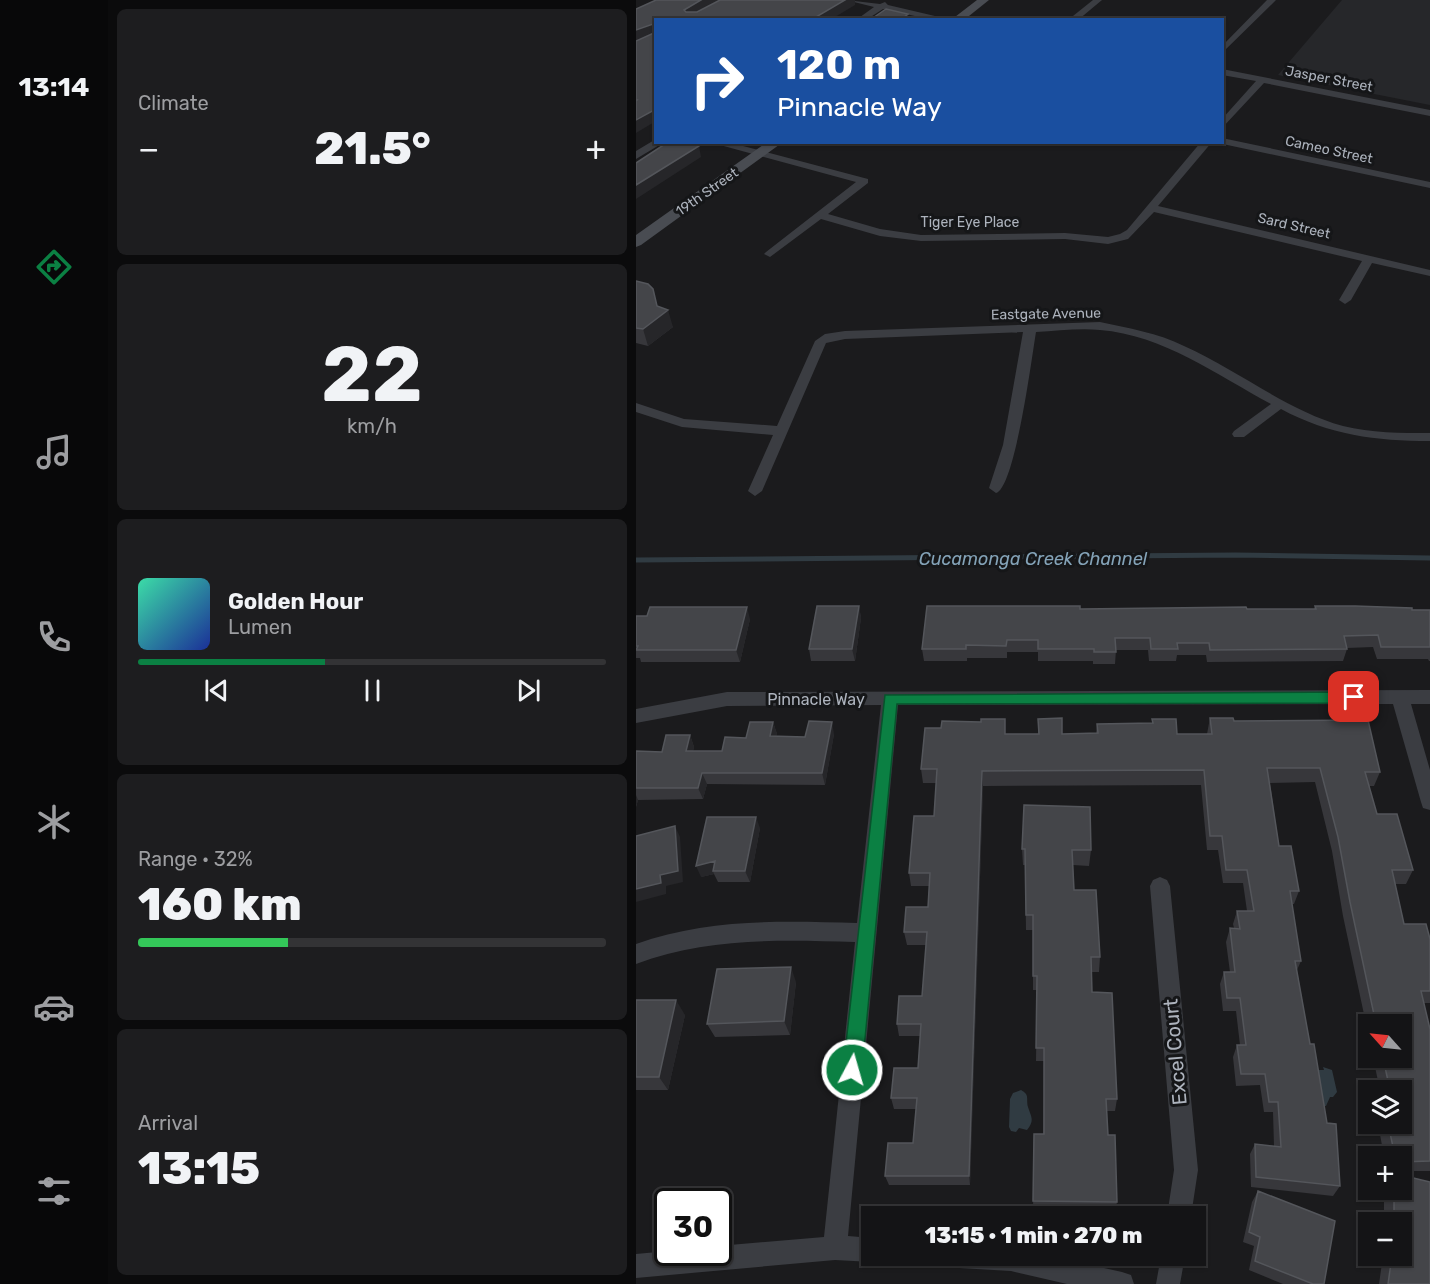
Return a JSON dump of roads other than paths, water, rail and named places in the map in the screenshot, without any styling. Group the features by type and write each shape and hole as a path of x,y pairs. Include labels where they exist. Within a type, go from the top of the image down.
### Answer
{"main road":[{"path":"959,18 984,0"},
{"name":"19th Street","path":"636,242 774,144"}],"street":[{"path":"850,0 939,18"},
{"path":"863,18 892,0"},
{"path":"1075,18 1098,0"},
{"path":"1224,49 1272,0"},
{"name":"Jasper Street","path":"1224,72 1430,113"},
{"path":"1224,123 1262,80"},
{"name":"Cameo Street","path":"1224,141 1430,186"},
{"path":"636,156 654,144"},
{"path":"721,144 864,181 770,254"},
{"path":"1152,208 1205,144"},
{"name":"Tiger Eye Place","path":"821,216 870,230 922,238 1064,236 1102,240 1122,238 1131,232 1152,208"},
{"name":"Sard Street","path":"1152,208 1430,273"},
{"path":"1345,300 1370,259"},
{"name":"Eastgate Avenue","path":"780,431 821,341 829,337 1100,326 1139,334 1178,347 1281,403 1331,426 1386,438 1430,437"},
{"path":"996,488 1011,445 1030,329"},
{"path":"1239,434 1281,403"},
{"path":"636,407 682,423 780,431 755,491"},
{"path":"1400,697 1430,802"},
{"name":"Pinnacle Way","path":"636,716 727,699 1430,697"},
{"path":"835,1248 890,699"},
{"name":"Excel Court","path":"1160,886 1186,1170 1181,1206"},
{"path":"636,954 677,941 729,934 773,930 866,933"},
{"path":"636,1266 835,1248 861,1249"},
{"path":"1042,1266 1122,1284"},
{"path":"1168,1284 1171,1266"}],"waterway":[{"name":"Cucamonga Creek Channel","path":"636,560 1235,555 1430,558"}]}
